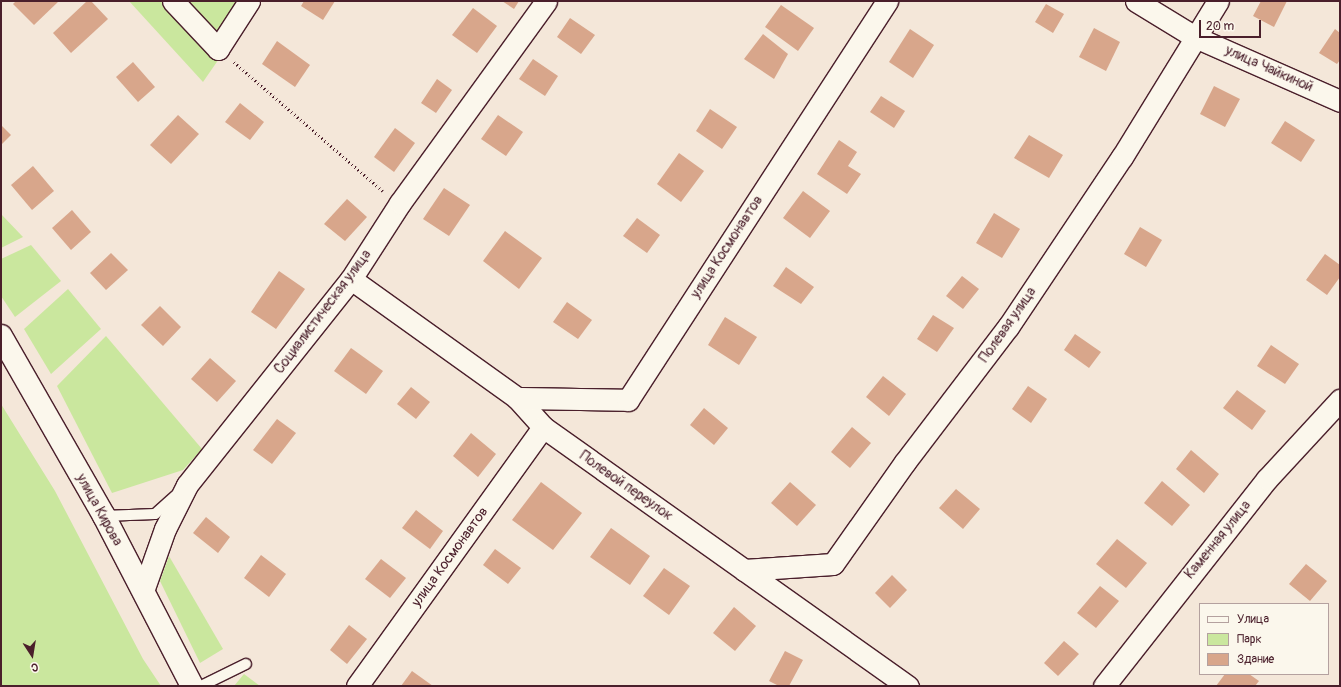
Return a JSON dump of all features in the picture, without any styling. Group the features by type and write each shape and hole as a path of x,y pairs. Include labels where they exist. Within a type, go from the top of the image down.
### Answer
{"main road":[{"name":"улица Кирова","path":"1,336 104,516 192,686"}],"street":[{"path":"173,1 218,49 249,1"},
{"name":"Социалистическая улица","path":"143,591 165,529 188,485 351,279 400,203 546,1"},
{"name":"улица Космонавтов","path":"517,398 628,400 887,1"},
{"name":"улица Чайкиной","path":"1136,1 1195,36 1340,101"},
{"name":"Полевая улица","path":"744,570 834,564 905,462 1008,327 1122,157 1195,36 1218,1"},
{"name":"Полевой переулок","path":"351,279 517,398 543,427 908,686"},
{"name":"Каменная улица","path":"1104,686 1267,479 1340,400"},
{"name":"улица Космонавтов","path":"358,686 543,427"}],"lane":[{"path":"104,516 156,514 188,485"},
{"path":"201,686 246,664"}],"path":[{"path":"218,49 290,108 366,178 400,203"}],"green space":[{"path":"129,1 259,1 203,82"},
{"path":"1,214 23,237 1,248"},
{"path":"31,245 61,281 15,317 1,296 1,259"},
{"path":"68,289 101,329 51,374 24,329"},
{"path":"106,336 202,449 183,470 112,493 57,386"},
{"path":"1,404 55,491 143,659 161,686 1,686"},
{"path":"169,556 223,649 200,663 160,581"},
{"path":"244,674 260,686 234,686"}],"building":[{"path":"16,1 59,1 34,25 13,4"},
{"path":"87,1 91,1 108,19 71,53 53,33"},
{"path":"304,1 335,1 323,20 301,6"},
{"path":"502,1 519,1 514,9"},
{"path":"1261,1 1287,1 1274,27 1253,16"},
{"path":"1046,4 1064,14 1053,33 1035,22"},
{"path":"781,5 814,28 798,51 765,27"},
{"path":"473,8 497,26 477,53 452,35"},
{"path":"570,18 595,35 581,54 557,37"},
{"path":"1094,28 1120,42 1106,71 1079,57"},
{"path":"910,29 934,45 913,78 889,62"},
{"path":"1335,29 1340,33 1340,60 1337,64 1319,53"},
{"path":"763,34 788,54 774,79 744,59"},
{"path":"277,41 310,65 295,87 262,64"},
{"path":"533,59 558,76 545,96 519,79"},
{"path":"133,62 155,87 138,102 116,77"},
{"path":"437,79 452,90 436,113 421,103"},
{"path":"1214,86 1240,99 1225,127 1200,114"},
{"path":"881,96 905,111 894,128 870,112"},
{"path":"240,103 264,122 250,140 225,122"},
{"path":"710,109 737,127 722,149 696,131"},
{"path":"178,115 199,134 171,164 150,145"},
{"path":"498,115 523,132 506,156 481,139"},
{"path":"1285,121 1315,140 1301,162 1271,143"},
{"path":"1,125 11,135 1,145"},
{"path":"395,128 415,143 394,172 374,157"},
{"path":"1029,135 1063,155 1049,178 1014,158"},
{"path":"839,140 857,152 848,166 861,174 847,194 817,174"},
{"path":"679,153 704,171 681,202 657,184"},
{"path":"33,166 54,191 32,210 11,185"},
{"path":"444,188 470,205 449,236 423,219"},
{"path":"803,191 830,211 810,238 783,218"},
{"path":"347,199 367,217 345,241 324,224"},
{"path":"72,210 91,232 71,250 52,228"},
{"path":"994,213 1020,229 1002,258 976,243"},
{"path":"637,218 660,235 647,253 623,236"},
{"path":"1140,227 1162,240 1146,267 1124,254"},
{"path":"505,231 542,258 519,289 483,261"},
{"path":"111,253 128,270 106,290 90,273"},
{"path":"1325,254 1340,265 1340,277 1327,295 1306,280"},
{"path":"786,267 814,287 801,304 773,286"},
{"path":"279,271 305,289 276,329 251,312"},
{"path":"962,276 979,289 963,309 946,296"},
{"path":"567,302 592,320 578,339 553,322"},
{"path":"160,306 181,327 163,346 141,325"},
{"path":"933,315 954,328 937,352 917,339"},
{"path":"725,317 757,337 739,365 708,345"},
{"path":"1075,334 1101,352 1089,368 1064,350"},
{"path":"1271,345 1299,364 1285,384 1257,366"},
{"path":"351,348 383,371 366,394 334,371"},
{"path":"210,358 236,381 217,402 191,379"},
{"path":"883,376 906,394 889,416 866,397"},
{"path":"1028,386 1047,399 1031,423 1012,409"},
{"path":"411,387 430,402 416,419 397,404"},
{"path":"1237,390 1266,411 1252,430 1223,408"},
{"path":"704,408 728,428 714,445 690,425"},
{"path":"277,419 296,433 272,464 253,450"},
{"path":"852,427 871,443 850,468 831,452"},
{"path":"471,433 496,454 478,477 453,456"},
{"path":"1191,450 1219,474 1204,493 1176,469"},
{"path":"1162,481 1190,505 1172,526 1144,503"},
{"path":"541,482 582,513 553,550 512,520"},
{"path":"790,482 816,505 797,526 771,503"},
{"path":"956,489 980,509 963,529 939,508"},
{"path":"416,510 443,531 430,549 402,528"},
{"path":"206,517 230,537 218,553 193,533"},
{"path":"611,528 650,556 630,585 590,557"},
{"path":"1117,539 1147,563 1126,588 1096,564"},
{"path":"495,549 521,568 508,584 483,565"},
{"path":"261,555 286,574 269,597 244,578"},
{"path":"381,559 406,578 390,598 365,579"},
{"path":"1306,564 1327,581 1310,601 1289,584"},
{"path":"664,568 690,586 669,615 643,596"},
{"path":"892,575 907,590 890,608 875,593"},
{"path":"1100,586 1119,601 1096,628 1077,613"},
{"path":"734,607 756,626 735,651 713,633"},
{"path":"349,625 367,639 347,664 330,650"},
{"path":"1064,641 1079,654 1058,676 1044,663"},
{"path":"785,651 803,660 789,686 779,686 769,681"},
{"path":"412,671 433,686 401,686"},
{"path":"1224,675 1250,675 1259,681 1255,686 1216,686"}]}
